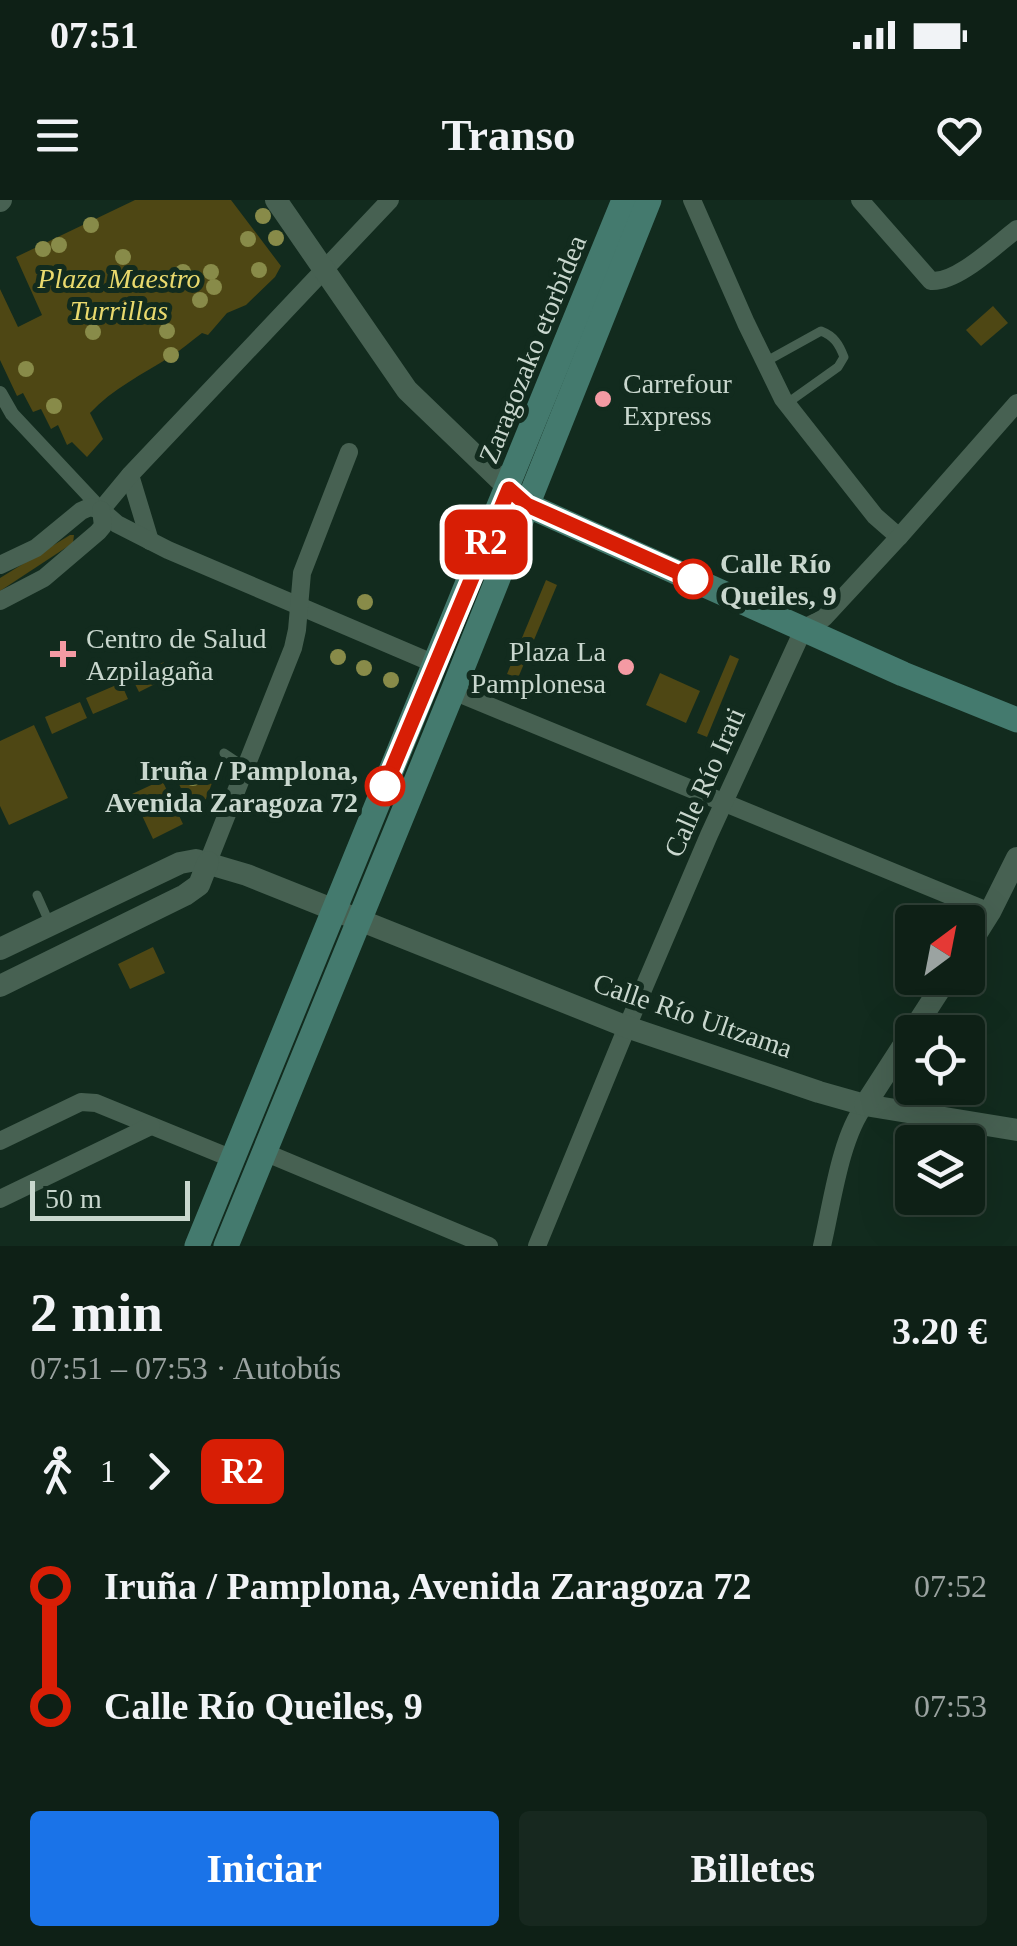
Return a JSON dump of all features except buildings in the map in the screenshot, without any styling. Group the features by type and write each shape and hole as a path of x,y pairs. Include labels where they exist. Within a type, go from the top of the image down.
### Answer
{"main road":[{"name":"Zaragozako etorbidea","path":"226,1246 453,692 624,200"},
{"name":"Zaragozako etorbidea","path":"197,1246 434,664 518,497 650,200"},
{"path":"518,497 903,674 1016,719"}],"street":[{"path":"276,200 406,390 518,497"},
{"path":"0,601 44,578 98,532 103,526 101,510 130,476 390,200"},
{"path":"692,200 786,404 875,516 900,537"},
{"path":"860,200 931,281 943,282 1017,229"},
{"path":"0,393 12,414 117,524 434,664"},
{"name":"Calle Río Irati","path":"538,1246 627,1027 804,628 824,618 1017,403"},
{"path":"0,986 200,885 293,648 302,572 349,452"},
{"path":"130,476 150,541"},
{"path":"0,566 36,548 81,511 101,510"},
{"path":"453,692 990,912"},
{"path":"985,920 1017,858"},
{"path":"0,949 180,863 196,860 247,874 360,918"},
{"name":"Calle Río Ultzama","path":"360,918 627,1027 865,1104 1017,1130"},
{"path":"822,1246 853,1120 937,995"},
{"path":"0,1141 81,1102 96,1103 232,1159"},
{"path":"0,1199 151,1126"},
{"path":"264,1152 489,1246"}],"lane":[{"path":"765,362 821,331 840,345 844,357 838,368 786,404"},
{"path":"224,753 246,767"},
{"path":"37,895 50,924"}],"green space":[{"name":"Plaza Maestro Turrillas","path":"135,200 231,200 281,266 246,305 227,313 208,335 202,333 99,404 90,413 103,439 87,457 72,442 67,445 58,425 51,429 41,409 33,412 23,393 17,396 0,360 0,289 18,327 42,315 16,257"},
{"path":"993,306 1008,323 981,346 966,330"},
{"path":"74,535 73,543 0,591 0,578"},
{"path":"546,580 557,585 518,678 507,674"},
{"path":"730,655 739,659 707,737 697,733"},
{"path":"164,662 155,684 139,692 132,678"},
{"path":"660,673 700,691 686,723 646,705"},
{"path":"121,683 128,699 93,714 86,698"},
{"path":"80,702 87,718 52,734 45,717"},
{"path":"34,725 68,798 9,825 0,806 0,741"},
{"path":"192,765 215,775 206,799 189,806 174,773"},
{"path":"162,780 183,824 153,839 132,794"},
{"path":"153,947 165,973 130,989 118,964"}],"bus line":[{"name":"R2","path":"385,786 509,489 527,505 693,579"}],"place":[{"name":"Carrefour Express","path":"603,399"},
{"name":"Calle Río Queiles, 9","path":"693,579"},
{"name":"Centro de Salud Azpilagaña","path":"63,654"},
{"name":"Plaza La Pamplonesa","path":"626,667"},
{"name":"Iruña / Pamplona, Avenida Zaragoza 72","path":"385,786"}]}
